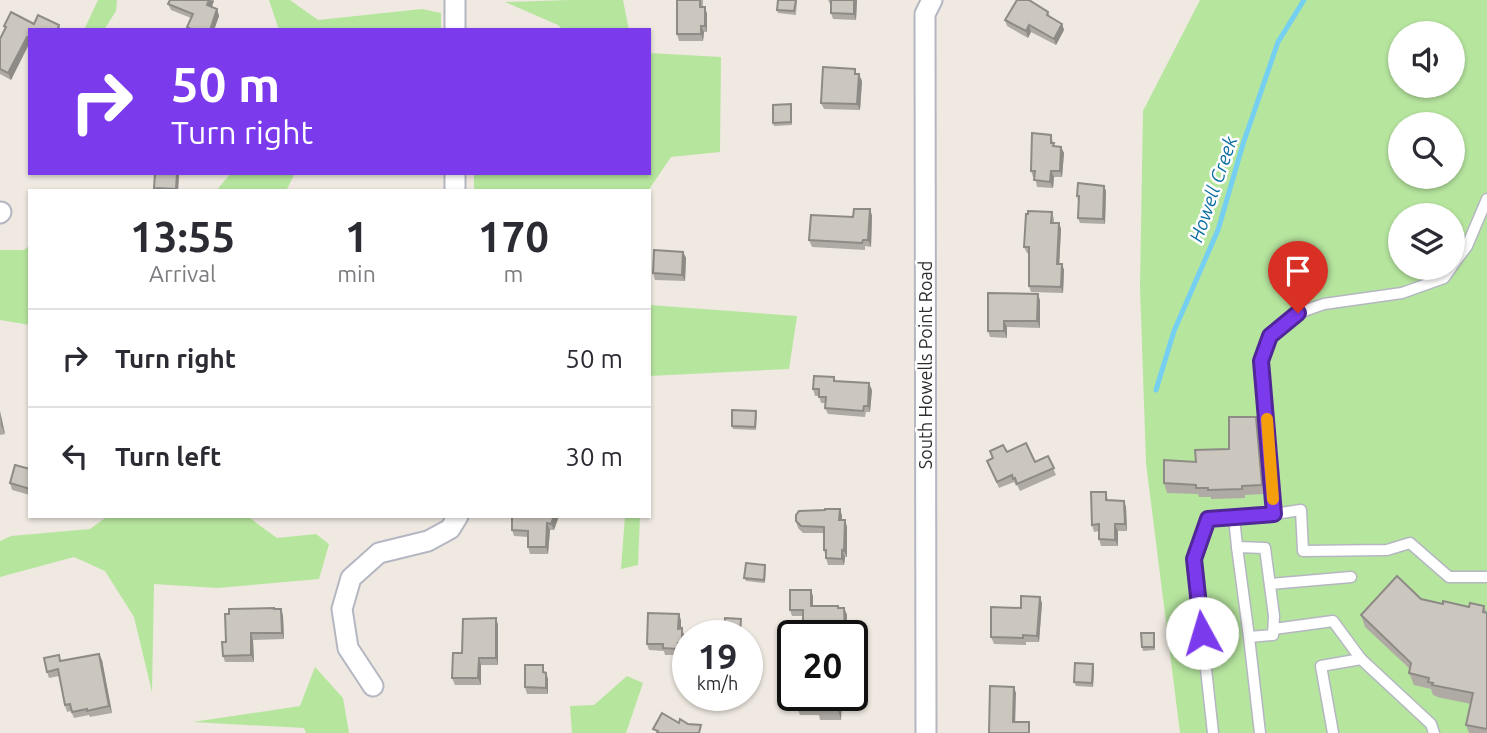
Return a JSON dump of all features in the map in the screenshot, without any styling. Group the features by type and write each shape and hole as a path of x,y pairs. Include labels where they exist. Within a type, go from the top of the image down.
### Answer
{"street":[{"path":"454,0 455,28"},
{"name":"South Howells Point Road","path":"926,733 925,14 932,0"},
{"path":"373,686 348,648 342,610 351,578 379,553 428,541 450,529 457,518"}],"lane":[{"path":"1465,249 1487,199"},
{"path":"1274,514 1261,361 1270,336 1298,313 1324,304 1402,293 1438,280"},
{"path":"1213,733 1194,559 1208,519 1301,510 1303,551 1387,550 1410,543 1448,576 1487,577"},
{"path":"1234,517 1260,733"},
{"path":"1237,547 1265,548 1270,584 1274,616 1273,635 1249,637"},
{"path":"1270,584 1351,577"},
{"path":"1274,629 1334,621 1361,659 1432,724 1434,733"},
{"path":"1334,733 1321,666 1361,659"}],"green space":[{"path":"98,0 117,0 116,11 105,28 85,28"},
{"path":"269,0 290,0 318,20 422,9 441,13 441,28 278,28"},
{"path":"623,0 629,28 561,28 505,2"},
{"path":"1200,0 1487,0 1487,733 1180,733 1146,463 1140,287 1143,111"},
{"path":"651,53 721,57 720,152 671,157 649,189 474,189 474,175 651,175"},
{"path":"229,175 294,175 287,189 218,189"},
{"path":"28,247 28,325 0,320 0,250 24,250"},
{"path":"651,305 797,316 789,369 651,376"},
{"path":"105,518 250,518 277,538 316,534 329,544 319,579 218,588 154,584 152,692 134,617 105,571 74,557 0,577 0,541 11,536 90,529"},
{"path":"625,518 640,518 638,565 621,569"},
{"path":"315,667 343,698 349,733 306,733 304,728 193,722 300,706"},
{"path":"627,676 643,683 626,733 572,733 570,706 594,705"}],"building":[{"path":"170,0 209,0 207,5 217,9 211,28 189,28 187,27 193,14 168,4"},
{"path":"677,0 700,0 700,7 705,7 705,26 701,26 701,34 677,34"},
{"path":"778,0 796,0 794,11 777,10"},
{"path":"831,0 854,0 854,14 831,13"},
{"path":"1017,0 1029,0 1062,24 1054,39 1029,25 1026,31 1005,20"},
{"path":"11,12 34,24 38,15 59,25 58,28 28,28 28,38 8,73 0,69 0,39 6,27 4,26"},
{"path":"823,67 855,69 855,74 859,74 857,104 821,103"},
{"path":"791,104 791,122 773,123 773,105"},
{"path":"1032,133 1051,135 1053,146 1061,147 1060,171 1051,171 1050,182 1034,180 1035,171 1031,171"},
{"path":"155,175 177,175 176,189 154,188"},
{"path":"1078,183 1104,186 1103,219 1078,218"},
{"path":"854,209 870,209 868,240 863,240 862,243 809,240 811,215 853,217"},
{"path":"1028,211 1052,212 1051,223 1059,223 1057,264 1062,264 1061,287 1029,286 1029,247 1024,247"},
{"path":"654,250 683,252 682,275 653,273"},
{"path":"988,293 1038,294 1037,321 1004,321 1004,331 988,331"},
{"path":"814,376 834,377 834,381 869,383 868,406 864,406 863,411 825,408 826,397 819,397 819,389 813,389"},
{"path":"732,410 756,411 755,427 732,426"},
{"path":"1229,417 1256,417 1262,485 1242,486 1242,489 1208,490 1196,488 1196,485 1164,483 1164,460 1196,462 1195,450 1229,449"},
{"path":"1026,443 1035,462 1048,456 1054,468 1017,484 1012,475 997,482 987,461 993,458 990,451 1003,445 1007,452"},
{"path":"15,465 28,468 28,488 10,483"},
{"path":"1091,492 1106,492 1106,500 1124,501 1125,524 1115,524 1115,540 1099,539 1099,524 1092,525"},
{"path":"840,509 839,520 845,520 842,559 826,558 824,527 801,526 796,521 799,511"},
{"path":"512,518 553,518 551,524 547,523 546,547 528,547 528,531 512,530"},
{"path":"746,563 765,565 764,580 744,578"},
{"path":"1397,576 1421,599 1469,607 1470,603 1484,606 1483,612 1487,613 1487,729 1466,725 1473,693 1432,685 1433,683 1428,682 1429,678 1409,673 1411,663 1361,615"},
{"path":"790,590 811,590 811,606 844,608 844,620 803,620 803,610 790,610"},
{"path":"1021,596 1040,597 1037,636 991,637 991,607 1021,608"},
{"path":"229,609 281,609 282,633 251,633 251,655 223,656 222,642 226,642 225,614 229,614"},
{"path":"648,613 679,614 679,620 672,620 672,649 663,648 663,644 647,644"},
{"path":"496,618 496,658 479,658 478,678 452,678 453,653 462,653 463,619"},
{"path":"1141,633 1154,633 1154,647 1142,647"},
{"path":"99,654 109,706 72,712 70,704 65,705 58,669 47,672 44,658 59,655 60,661"},
{"path":"1075,663 1093,664 1092,683 1074,682"},
{"path":"525,665 543,665 546,688 525,687"},
{"path":"990,686 1014,687 1013,722 1029,722 1029,733 989,733"},
{"path":"662,713 679,723 680,719 688,724 701,725 699,733 657,733 658,731 653,729"}],"waterway":[{"name":"Howell Creek","path":"1156,390 1174,331 1218,230 1243,144 1278,42 1304,0"}],"slow traffic":[{"path":"1267,419 1273,499"}],"route":[{"path":"1202,633 1194,559 1208,519 1274,514 1261,361 1270,336 1298,313"}]}
